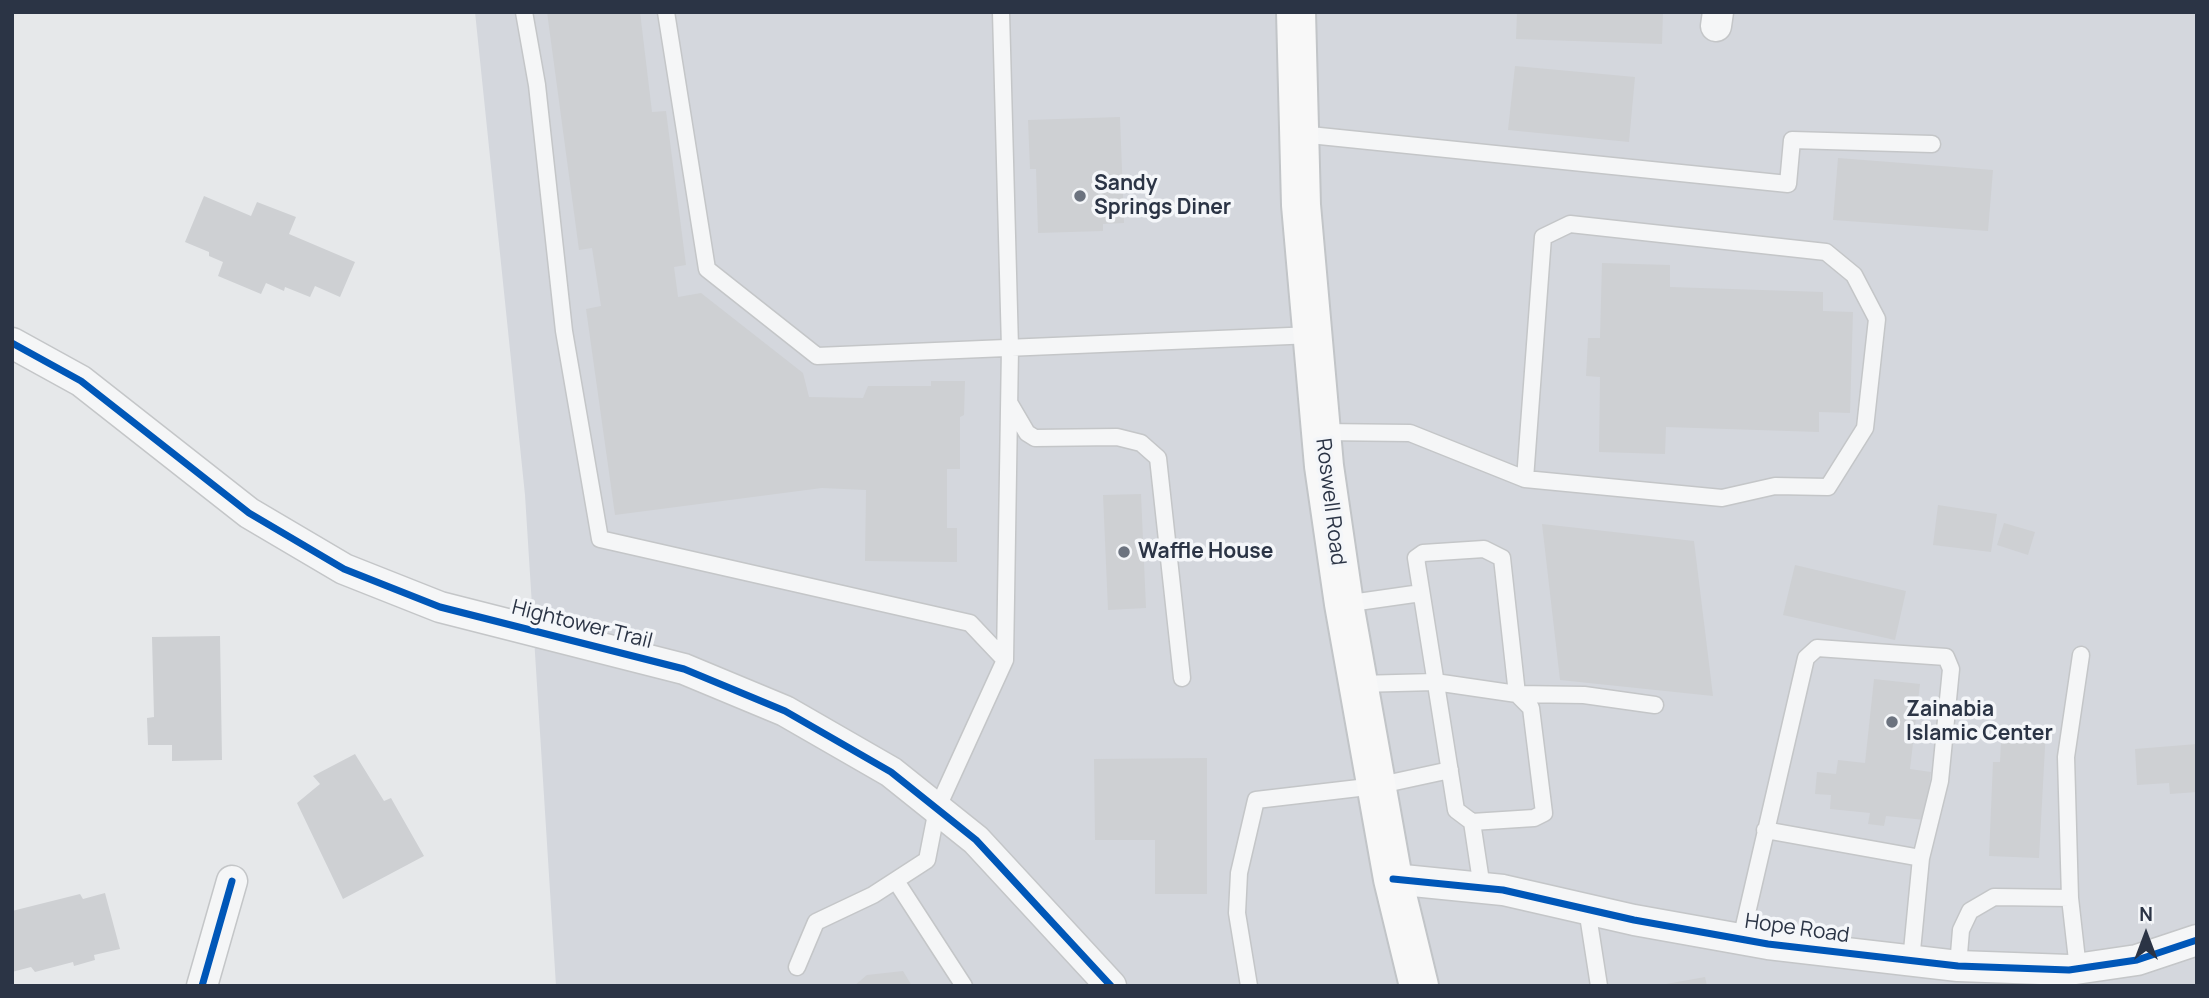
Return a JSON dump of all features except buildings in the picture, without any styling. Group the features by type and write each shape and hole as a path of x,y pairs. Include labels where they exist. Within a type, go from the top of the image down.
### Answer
{"main road":[{"name":"Roswell Road","path":"1296,12 1301,205 1321,432 1344,604 1376,786 1393,879 1419,986"}],"street":[{"name":"Hightower Trail","path":"12,343 81,381 249,513 344,569 440,607 684,670 785,710 891,772 976,840 1111,986"},
{"name":"Hope Road","path":"1393,879 1503,890 1741,939 1911,961 2072,975 2137,960 2197,940"},
{"path":"202,986 232,881"}],"lane":[{"path":"524,12 537,85 564,331 600,539 970,623 1004,660"},
{"path":"666,12 707,269 817,356 1313,335"},
{"path":"797,967 816,922 873,895 927,859 937,809 1004,660 1010,348 1001,12"},
{"path":"1300,134 1788,184 1792,140 1932,144"},
{"path":"1321,432 1410,433 1525,480 1721,498 1775,486 1828,487 1865,428 1877,319 1854,275 1826,252 1570,224 1543,237 1525,480"},
{"path":"1008,402 1027,433 1035,438 1117,437 1141,443 1158,458 1182,678"},
{"path":"1484,549 1502,558 1517,694 1531,708 1544,813 1534,818 1472,822 1457,810 1421,593 1416,558 1423,552 1484,549"},
{"path":"1344,604 1421,593"},
{"path":"1741,939 1806,658 1816,648 1946,657 1951,669 1940,781 1921,858 1911,961"},
{"path":"2072,975 2066,757 2081,655"},
{"path":"1358,684 1435,682 1517,694 1584,695 1656,705"},
{"path":"1249,986 1237,913 1239,873 1256,800 1376,786 1450,769"},
{"path":"1472,822 1482,888"},
{"path":"1765,830 1921,858"},
{"path":"896,881 964,986"},
{"path":"1958,966 1961,930 1970,911 1994,897 2070,898"},
{"path":"1587,909 1599,986"}],"shaded area":[{"path":"475,12 2197,12 2197,986 556,986 525,495"}],"cycle path":[{"path":"12,343 81,381 249,513 344,569 440,607 684,669 785,711 891,772 976,840 1111,986"},
{"path":"1393,879 1503,890 1634,920 1768,944 1958,966 2069,970 2137,960 2197,940"},
{"path":"202,986 232,881"}],"place":[{"name":"Sandy Springs Diner","path":"1080,196"},
{"name":"Waffle House","path":"1124,552"},
{"name":"Zainabia Islamic Center","path":"1892,722"}]}
